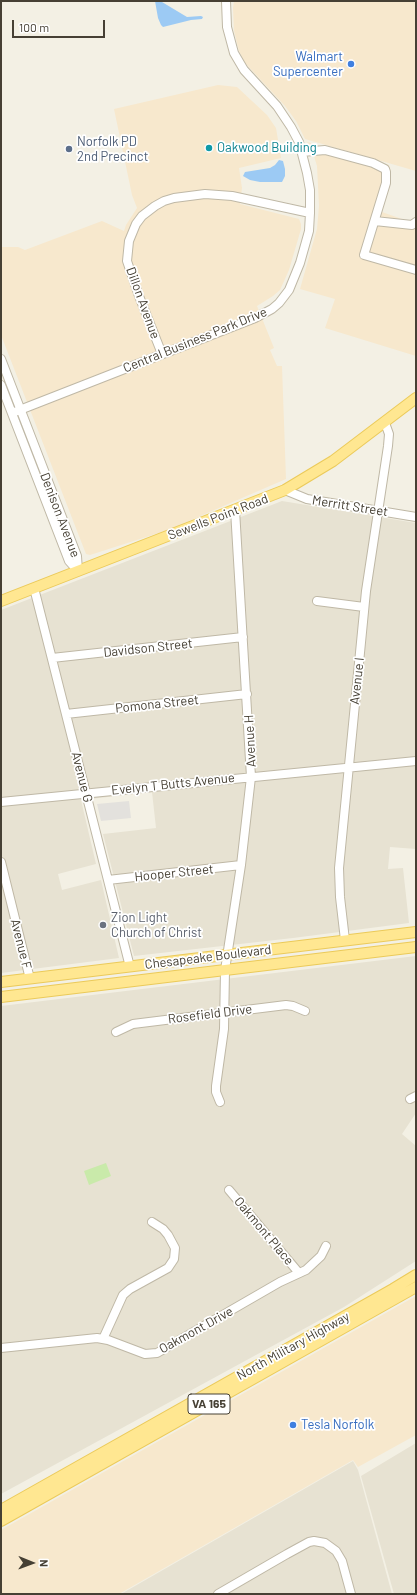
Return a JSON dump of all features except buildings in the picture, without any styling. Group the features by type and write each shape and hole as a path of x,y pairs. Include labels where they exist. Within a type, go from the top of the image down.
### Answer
{"main road":[{"name":"Sewells Point Road","path":"1,601 285,490 333,462 416,398"},
{"name":"Chesapeake Boulevard","path":"1,982 416,932"},
{"name":"Chesapeake Boulevard","path":"1,997 416,947"},
{"name":"North Military Highway","path":"1,1510 394,1290 416,1275"},
{"name":"North Military Highway","path":"1,1521 416,1287"}],"street":[{"name":"Central Business Park Drive","path":"12,413 255,318 272,309 279,303 289,290 300,264 306,244 310,213 310,190 302,152 299,142 284,116 240,65 230,41 227,27 226,1"},
{"name":"Central Business Park Drive","path":"226,13 229,1"},
{"path":"302,152 325,150 373,163 385,169 386,183 364,255 416,270"},
{"name":"Dillon Avenue","path":"162,354 127,261 128,245 132,232 136,224 148,210 164,201 174,198 191,195 218,194 310,213"},
{"path":"375,221 412,224 416,222"},
{"name":"Denison Avenue","path":"1,359 77,556 78,571"},
{"name":"Denison Avenue","path":"1,385 69,561 78,571"},
{"name":"Avenue I","path":"345,940 340,897 339,868 364,607 389,434 385,423"},
{"name":"Merritt Street","path":"285,490 306,499 416,517"},
{"name":"Avenue H","path":"220,1102 216,1092 216,1086 225,1013 225,970 241,865 251,777 235,510"},
{"name":"Avenue G","path":"34,588 130,967"},
{"path":"318,601 364,607"},
{"name":"Davidson Street","path":"52,658 243,637"},
{"name":"Pomona Street","path":"66,714 247,694"},
{"name":"Evelyn T Butts Avenue","path":"1,802 416,761"},
{"name":"Avenue F","path":"1,862 30,979"},
{"name":"Hooper Street","path":"108,880 241,865"},
{"name":"Rosefield Drive","path":"116,1032 133,1024 286,1005 305,1011"},
{"name":"Oakmont Place","path":"229,1190 299,1273"},
{"path":"103,1339 123,1295 130,1289 168,1268 174,1259 174,1248 168,1235 164,1229 152,1222"},
{"name":"Oakmont Drive","path":"1,1348 103,1339 146,1354 157,1353 280,1282 299,1273 313,1264 326,1246"},
{"path":"218,1594 286,1554 314,1541 325,1543 330,1546 340,1557 351,1594"}],"shaded area":[{"path":"234,1 416,1 416,171 305,139 296,121 285,106 245,63 239,51 234,31"},
{"path":"218,85 237,87 267,115 276,128 281,158 239,168 242,188 240,204 299,219 301,224 301,229 289,270 280,290 257,306 274,348 270,350 277,366 282,366 286,479 168,530 90,555 86,554 1,335 1,247 18,247 25,250 102,221 124,231 126,225 137,208 132,195 114,109"},
{"path":"307,142 389,165 391,179 382,212 416,224 416,356 325,328 335,299 300,289 317,229 319,206 317,166 313,153"},
{"path":"282,501 416,523 416,849 390,847 388,869 403,868 409,923 134,956 103,834 156,828 152,792 81,800 96,864 58,874 62,890 101,880 119,958 1,973 1,610"},
{"path":"129,801 131,818 101,821 97,804"},
{"path":"416,956 416,1113 402,1134 416,1146 416,1261 344,1307 1,1494 1,1006"},
{"path":"416,1296 416,1435 358,1467 353,1460 119,1594 1,1594 1,1530"},
{"path":"416,1443 416,1594 394,1594 361,1476"},
{"path":"353,1461 358,1470 392,1594 121,1594"}],"green space":[{"path":"106,1163 111,1176 89,1185 84,1171"}],"water":[{"path":"155,1 162,2 187,17 203,17 202,19 191,20 163,27 158,18"},
{"path":"279,160 283,161 285,169 285,176 282,182 260,182 250,180 243,176 245,172 270,168"}],"place":[{"name":"Walmart Supercenter","path":"351,64"},
{"name":"Oakwood Building","path":"209,148"},
{"name":"Norfolk PD 2nd Precinct","path":"69,149"},
{"name":"Zion Light Church of Christ","path":"103,925"},
{"name":"Tesla Norfolk","path":"293,1425"}]}
